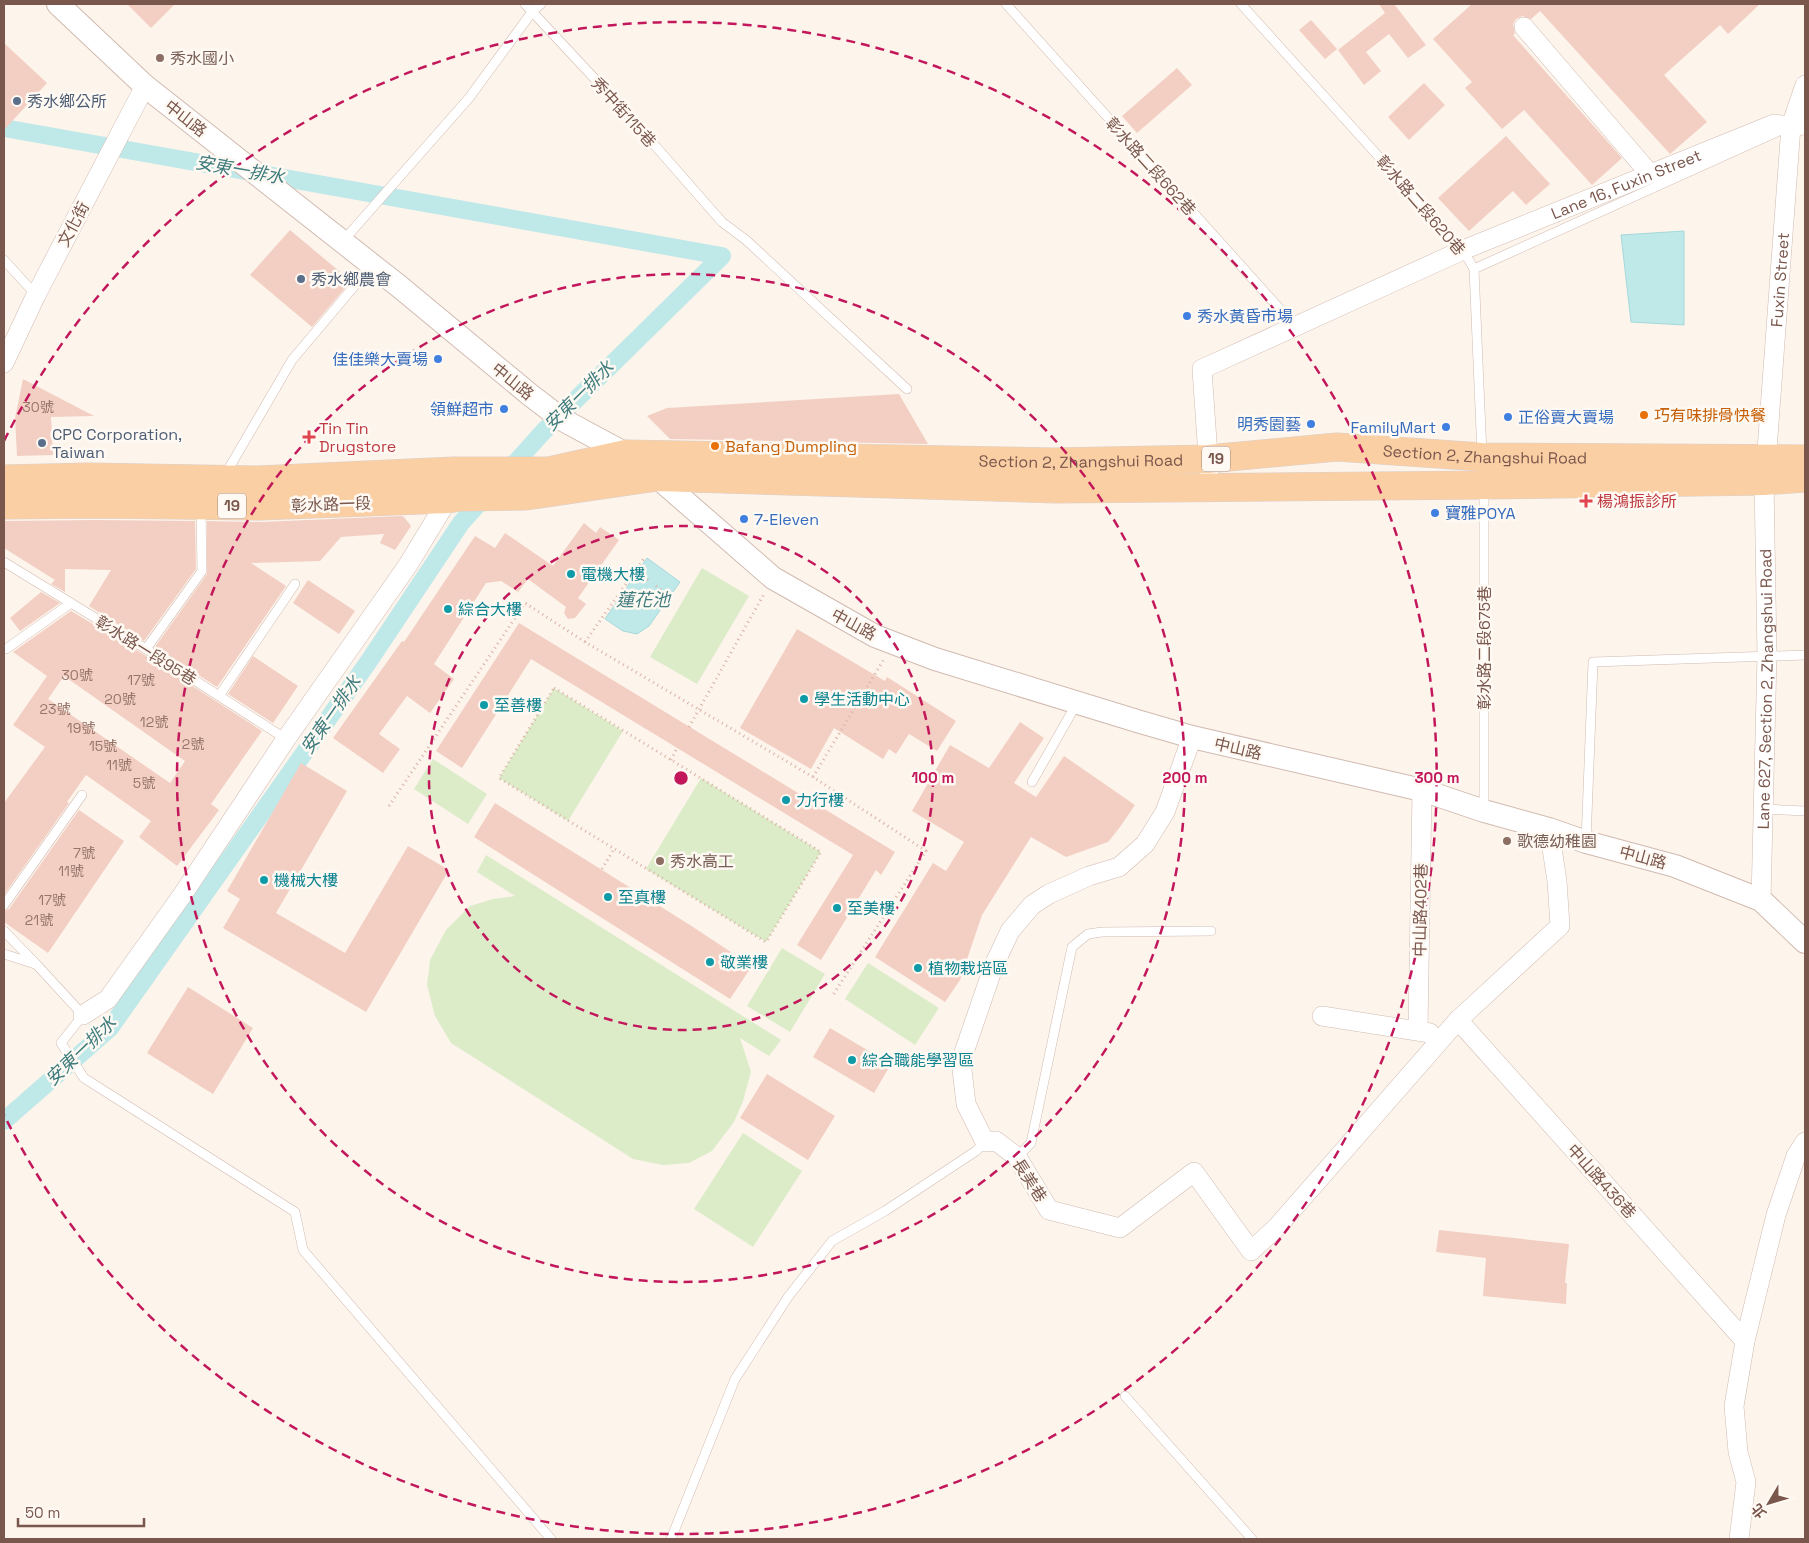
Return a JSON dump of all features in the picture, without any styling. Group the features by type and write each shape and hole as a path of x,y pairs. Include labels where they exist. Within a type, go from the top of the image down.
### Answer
{"main road":[{"name":"Section 2, Zhangshui Road","path":"626,454 1054,462 1208,459 1337,447 1483,471"},
{"name":"彰水路一段","path":"4,479 222,480 454,471 548,471 626,454"},
{"name":"Section 2, Zhangshui Road","path":"1765,473 1805,460"},
{"path":"1054,462 1056,489"},
{"name":"Section 2, Zhangshui Road","path":"657,477 1056,489 1212,488 1483,471 1765,473 1805,478"},
{"name":"彰水路一段","path":"4,505 260,506 526,496 657,477"}],"street":[{"name":"中山路","path":"58,4 145,86 372,265 529,394 563,420 626,454 657,477 773,578 837,616 875,636 935,659 1077,703 1192,737 1422,790 1586,842 1675,866 1760,900 1805,942"},
{"path":"1524,27 1650,174"},
{"name":"Fuxin Street","path":"1765,473 1798,125 1805,85"},
{"name":"文化街","path":"4,364 36,295 145,86"},
{"name":"Lane 16, Fuxin Street","path":"1463,250 1774,124 1798,125"},
{"path":"1212,488 1208,459 1202,369 1463,250"},
{"name":"Lane 627, Section 2, Zhangshui Road","path":"1760,900 1767,655 1765,473"},
{"path":"83,1015 108,999 183,894 286,739 454,498"},
{"path":"985,1142 966,1104 961,1061 994,965 1010,931 1032,905 1050,894 1089,876 1119,867 1145,844 1165,812 1192,737"},
{"name":"中山路402巷","path":"1418,1030 1422,790"},
{"path":"1322,1016 1418,1030 1444,1036 1458,1020 1560,926 1557,881 1548,829"},
{"name":"中山路436巷","path":"1458,1020 1745,1341"},
{"name":"長美巷","path":"985,1142 996,1141 1017,1157 1049,1210 1120,1228 1194,1172 1251,1251 1276,1227 1444,1036"},
{"path":"1739,1539 1746,1482 1738,1452 1734,1406 1745,1341 1776,1216 1796,1156 1805,1142"}],"lane":[{"name":"秀中街115巷","path":"525,4 622,108 722,222 746,240 907,389"},
{"path":"342,242 469,98 532,12 541,4"},
{"name":"彰水路二段662巷","path":"1006,4 1296,327"},
{"name":"彰水路二段620巷","path":"1241,4 1463,250 1474,269 1483,471"},
{"path":"1474,269 1798,125"},
{"path":"4,260 36,295"},
{"path":"222,480 292,360 372,265"},
{"name":"彰水路二段675巷","path":"1483,471 1484,811"},
{"path":"146,649 202,571 201,505"},
{"name":"彰水路一段95巷","path":"4,562 146,649 286,739"},
{"path":"220,696 295,584"},
{"path":"6,649 71,603"},
{"path":"1586,842 1593,662 1805,655"},
{"path":"1032,782 1077,703"},
{"path":"4,905 82,795"},
{"path":"1763,808 1805,811"},
{"path":"4,931 83,1015 61,1043 84,1078 295,1212 303,1250 551,1539"},
{"path":"1017,1157 1031,1143 1072,947 1088,934 1102,932 1211,931"},
{"path":"4,954 37,965"},
{"path":"672,1539 735,1380 788,1297 832,1241 884,1211 976,1151 985,1142"},
{"path":"1125,1396 1252,1539"}],"path":[{"path":"585,642 645,557"},
{"path":"635,571 648,580"},
{"path":"689,726 773,578"},
{"path":"656,586 672,598"},
{"path":"389,806 525,603 585,642 813,777 926,851 833,995"},
{"path":"813,777 893,643"},
{"path":"554,688 671,760 821,852 766,942 499,778 554,688"},
{"path":"671,760 677,748"},
{"path":"602,869 614,849"}],"green space":[{"path":"702,568 749,596 697,684 650,657"},
{"path":"554,688 623,731 568,821 499,778"},
{"path":"433,759 487,794 468,824 414,789"},
{"path":"701,778 821,852 766,942 646,869"},
{"path":"486,855 781,1040 769,1056 740,1038 751,1072 743,1101 734,1122 712,1151 689,1163 663,1165 633,1159 451,1043 435,1016 427,985 430,960 446,930 470,906 493,899 515,896 477,872"},
{"path":"782,948 825,974 790,1032 747,1006"},
{"path":"868,963 939,1008 915,1045 845,999"},
{"path":"743,1133 802,1171 753,1247 694,1209"}],"water":[{"path":"1684,231 1684,325 1631,322 1621,235"},
{"name":"蓮花池","path":"647,558 680,582 649,626 637,634 623,631 605,619"}],"building":[{"path":"127,4 175,4 151,28"},
{"path":"1379,4 1394,4 1426,45 1408,58 1389,34 1366,52 1381,71 1364,85 1338,50 1385,13"},
{"path":"1472,4 1760,4 1728,34 1720,25 1664,75 1707,122 1670,154 1540,11 1531,19 1522,16 1516,19 1513,24 1515,34 1513,35 1622,158 1592,185 1524,110 1502,129 1465,88 1472,82 1433,39"},
{"path":"1311,20 1337,49 1325,59 1299,30"},
{"name":"秀水鄉公所","path":"4,43 47,83 4,130"},
{"path":"1177,68 1192,85 1137,133 1122,116"},
{"path":"1424,83 1445,105 1409,140 1388,117"},
{"path":"1506,136 1550,184 1526,205 1513,191 1469,231 1438,198"},
{"name":"秀水鄉農會","path":"290,230 351,281 312,327 250,275"},
{"path":"23,379 94,416 51,417 53,455 17,456 15,418"},
{"path":"899,394 928,444 670,439 647,416 667,408"},
{"path":"401,516 411,526 395,550 380,543 384,534 341,537 320,561 251,563 286,586 217,687 155,647 207,574 207,521 261,522"},
{"path":"4,521 195,521 196,569 144,641 89,606 111,570 65,569 65,592 51,584 55,580 4,548"},
{"path":"584,523 596,533 600,527 619,540 578,598 586,604 575,618 568,619 564,613 566,607 528,579 518,592 501,581 486,583 434,664 454,679 430,713 407,696 379,734 400,749 383,773 333,738 402,641 404,642 475,536 495,548 505,533 553,566"},
{"path":"308,580 355,611 339,634 293,603"},
{"path":"41,592 60,603 20,631 10,618"},
{"path":"71,611 143,654 262,731 211,804 219,810 177,866 139,837 151,821 86,775 67,802 69,803 4,895 4,803 45,747 13,725 47,676 13,652","holes":["64,676 185,761 170,783 48,699"]},
{"name":"力行樓","path":"519,623 895,852 881,875 876,870 821,960 797,945 853,855 531,659 462,768 436,751"},
{"name":"學生活動中心","path":"797,629 885,681 887,677 956,721 937,751 909,734 896,754 889,749 883,759 834,728 811,769 740,728"},
{"path":"253,656 298,686 273,723 228,694"},
{"path":"1020,722 1044,738 1014,783 1036,797 1064,756 1135,805 1108,842 1066,857 1031,837 982,915 960,980 945,1002 875,957 933,863 946,871 964,842 912,811 950,745 989,768"},
{"name":"機械大樓","path":"301,763 347,791 276,913 345,953 408,846 449,870 366,1012 223,928 240,899 227,891"},
{"name":"至真樓","path":"495,803 752,966 730,999 474,837"},
{"path":"79,810 124,841 48,953 4,922 4,911 9,909"},
{"path":"188,987 253,1028 213,1094 147,1053"},
{"name":"綜合職能學習區","path":"830,1028 891,1064 874,1093 813,1057"},
{"path":"767,1074 835,1116 808,1160 740,1118"},
{"path":"1439,1230 1569,1244 1565,1283 1567,1283 1566,1304 1483,1296 1486,1258 1436,1252"}],"waterway":[{"name":"安東一排水","path":"4,128 722,256 543,432 461,523 369,661 110,1028 4,1121"}],"place":[{"name":"秀水國小","path":"160,58"},
{"name":"秀水鄉公所","path":"17,101"},
{"name":"秀水鄉農會","path":"301,279"},
{"name":"秀水黃昏市場","path":"1187,316"},
{"name":"佳佳樂大賣場","path":"438,359"},
{"name":"領鮮超市","path":"504,409"},
{"name":"巧有味排骨快餐","path":"1644,415"},
{"name":"正俗賣大賣場","path":"1508,417"},
{"name":"明秀園藝","path":"1311,424"},
{"name":"FamilyMart","path":"1446,427"},
{"name":"Tin Tin Drugstore","path":"309,437"},
{"name":"CPC Corporation, Taiwan","path":"42,443"},
{"name":"Bafang Dumpling","path":"715,446"},
{"name":"楊鴻振診所","path":"1586,501"},
{"name":"寶雅POYA","path":"1435,513"},
{"name":"7-Eleven","path":"744,519"},
{"name":"電機大樓","path":"571,574"},
{"name":"綜合大樓","path":"448,609"},
{"name":"學生活動中心","path":"804,699"},
{"name":"至善樓","path":"484,705"},
{"name":"力行樓","path":"786,800"},
{"name":"歌德幼稚園","path":"1507,841"},
{"name":"秀水高工","path":"660,861"},
{"name":"機械大樓","path":"264,880"},
{"name":"至真樓","path":"608,897"},
{"name":"至美樓","path":"837,908"},
{"name":"敬業樓","path":"710,962"},
{"name":"植物栽培區","path":"918,968"},
{"name":"綜合職能學習區","path":"852,1060"}]}
